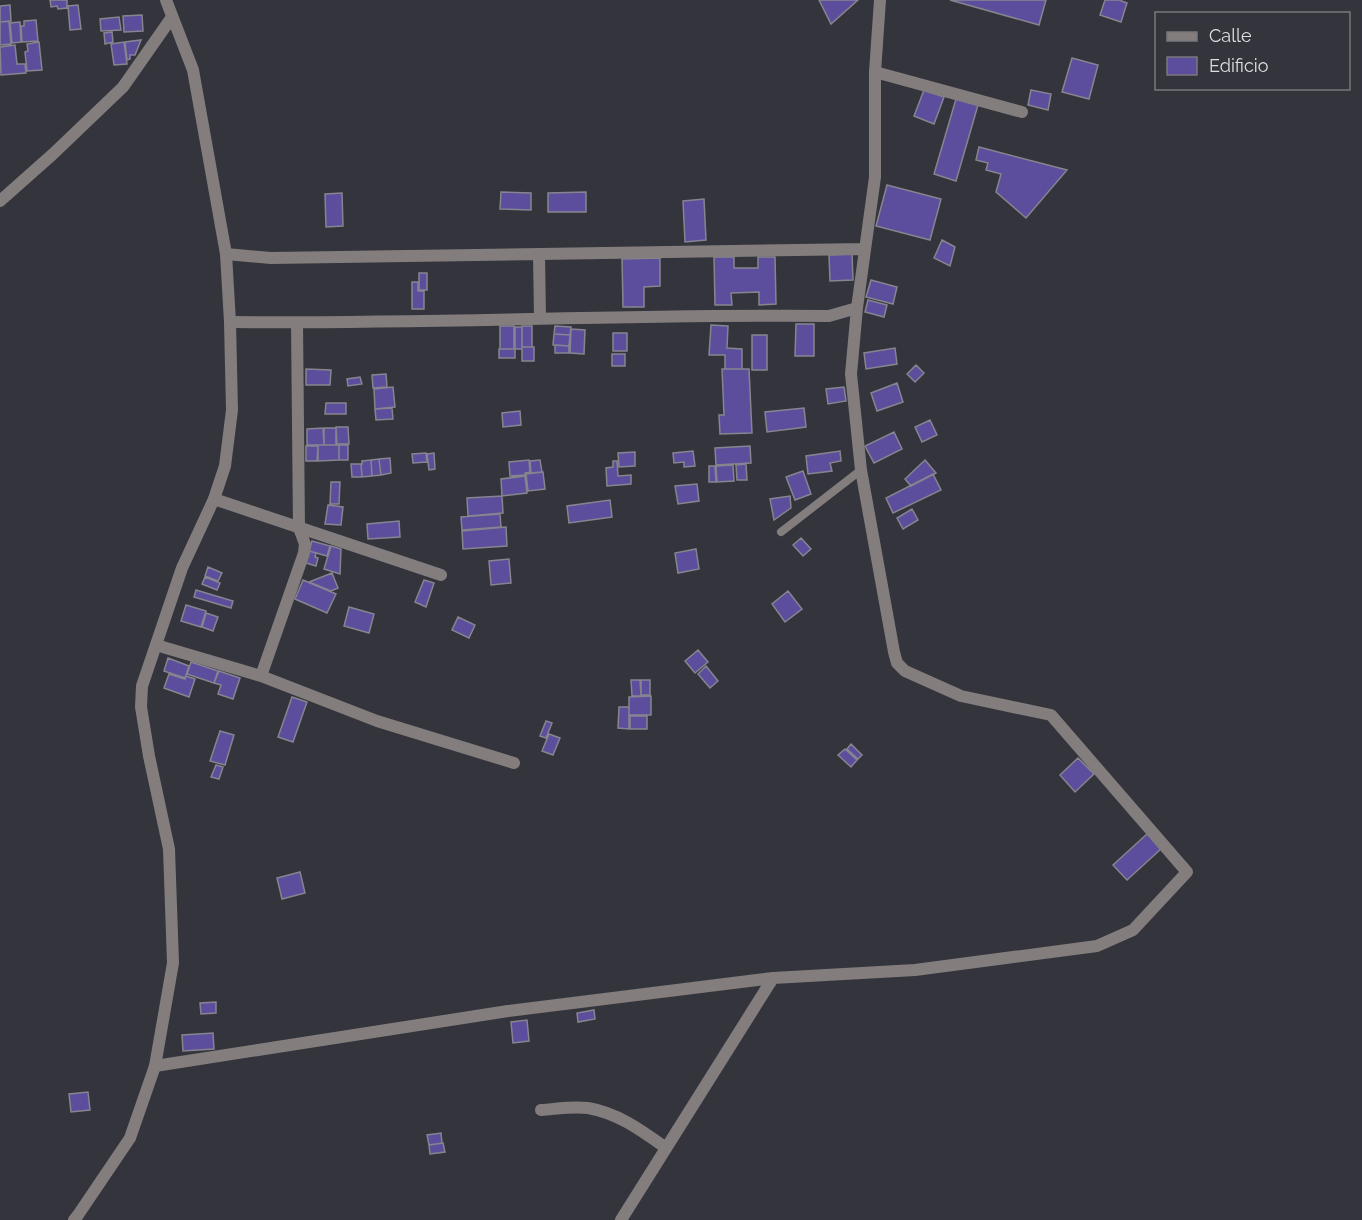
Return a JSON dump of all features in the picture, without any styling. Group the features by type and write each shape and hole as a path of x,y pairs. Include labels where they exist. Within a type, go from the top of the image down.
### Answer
{"street":[{"path":"74,1220 130,1138 155,1066 173,963 169,849 149,756 141,707 142,686 182,568 214,499 225,466 232,410 226,254 193,70 166,0"},
{"path":"155,1066 508,1011 773,978 915,970 1096,946 1133,930 1187,872 1051,715 961,696 905,671 897,663 861,470 851,374 857,308 875,177 875,72 880,0"},
{"path":"0,201 123,87 172,17"},
{"path":"875,72 1022,112"},
{"path":"226,254 271,258 865,249"},
{"path":"539,254 540,318"},
{"path":"230,322 297,323 630,316 830,316 857,308"},
{"path":"261,676 304,553 299,528 297,323"},
{"path":"214,499 441,575"},
{"path":"156,645 261,676 377,721 514,763"},
{"path":"621,1220 773,978"},
{"path":"541,1110 586,1108 609,1113 632,1125 666,1148"}],"lane":[{"path":"781,532 861,470"}],"building":[{"path":"50,0 67,0 67,8 51,7"},
{"path":"819,0 858,0 831,24"},
{"path":"950,0 1046,0 1039,25"},
{"path":"1105,0 1119,0 1127,3 1121,22 1100,15"},
{"path":"10,5 11,21 0,22 0,6"},
{"path":"78,5 81,29 70,30 68,6"},
{"path":"142,15 143,31 124,32 123,16"},
{"path":"119,17 121,30 101,31 100,19"},
{"path":"36,20 38,41 22,42 21,26 24,26 24,21"},
{"path":"9,21 11,44 0,45 0,22"},
{"path":"20,22 21,42 12,43 10,23"},
{"path":"112,32 113,42 105,44 104,33"},
{"path":"141,40 135,55 130,55 130,59 127,60 125,42"},
{"path":"39,42 42,70 27,71 25,52 28,51 27,44"},
{"path":"124,42 127,64 114,65 111,44"},
{"path":"15,45 17,64 25,64 26,73 1,75 0,47"},
{"path":"1072,58 1098,65 1089,99 1062,92"},
{"path":"924,90 944,97 934,124 914,116"},
{"path":"1031,90 1051,94 1048,110 1028,105"},
{"path":"956,99 978,105 956,181 934,174"},
{"path":"979,147 1067,170 1026,218 996,192 1001,174 986,170 988,163 976,160"},
{"path":"887,185 941,199 930,240 876,226"},
{"path":"501,192 531,193 531,210 500,209"},
{"path":"586,192 586,212 548,212 548,193"},
{"path":"342,193 343,226 326,227 325,194"},
{"path":"704,199 706,240 685,242 683,201"},
{"path":"942,240 955,247 950,266 934,258"},
{"path":"852,254 853,280 830,281 829,255"},
{"path":"714,257 734,257 734,268 758,268 758,257 775,257 776,304 759,305 759,292 731,293 732,305 715,305"},
{"path":"660,258 660,286 644,287 644,307 623,307 622,259"},
{"path":"419,273 427,273 427,290 419,290"},
{"path":"871,280 897,287 893,304 866,297"},
{"path":"412,282 418,282 418,291 424,291 424,309 412,309"},
{"path":"868,300 887,305 884,317 865,312"},
{"path":"796,324 814,324 814,356 795,356"},
{"path":"711,325 728,326 727,348 742,349 742,369 725,369 725,355 709,355"},
{"path":"500,326 514,326 514,349 500,349"},
{"path":"522,326 532,326 532,347 522,347"},
{"path":"555,326 571,327 570,335 554,334"},
{"path":"515,327 522,327 522,349 515,349"},
{"path":"571,329 585,330 584,354 570,353"},
{"path":"613,333 627,333 627,351 613,351"},
{"path":"554,334 570,335 569,346 553,345"},
{"path":"752,335 767,335 767,370 752,370"},
{"path":"555,345 569,346 569,353 555,353"},
{"path":"522,347 534,347 534,361 522,361"},
{"path":"895,348 897,364 866,369 864,353"},
{"path":"499,349 515,349 515,358 499,358"},
{"path":"612,354 625,354 625,366 612,366"},
{"path":"916,365 924,373 915,382 907,374"},
{"path":"306,369 331,370 330,385 306,385"},
{"path":"722,369 749,369 752,433 720,434 719,415 724,415"},
{"path":"386,374 387,387 373,388 372,375"},
{"path":"360,377 362,384 348,386 347,379"},
{"path":"897,383 903,402 877,411 871,393"},
{"path":"393,387 395,407 375,409 374,389"},
{"path":"844,387 846,401 828,404 826,389"},
{"path":"326,403 346,403 346,414 325,414"},
{"path":"392,408 393,419 376,420 375,409"},
{"path":"804,408 806,427 767,432 765,412"},
{"path":"520,411 521,425 503,427 502,413"},
{"path":"930,420 937,435 922,442 915,427"},
{"path":"336,427 348,427 349,444 337,444"},
{"path":"323,428 324,445 307,445 307,429"},
{"path":"324,428 336,428 336,445 324,445"},
{"path":"894,432 902,449 874,463 865,446"},
{"path":"318,445 339,445 339,460 318,461"},
{"path":"339,445 348,445 348,460 339,460"},
{"path":"306,446 318,446 317,461 306,461"},
{"path":"750,446 751,463 716,465 715,448"},
{"path":"693,451 695,466 684,467 684,462 674,463 673,453"},
{"path":"840,451 841,461 830,463 832,471 808,474 806,456"},
{"path":"635,452 635,466 619,467 618,453"},
{"path":"426,453 427,462 413,463 412,454"},
{"path":"434,453 435,469 429,470 427,454"},
{"path":"390,458 391,473 381,475 379,459"},
{"path":"379,459 381,475 372,476 371,460"},
{"path":"371,460 372,476 362,477 362,461"},
{"path":"529,460 530,472 525,475 510,476 509,462"},
{"path":"540,460 542,472 531,473 530,461"},
{"path":"925,460 936,473 911,486 905,479"},
{"path":"613,461 617,461 618,476 631,475 631,484 607,486 606,468 613,467"},
{"path":"351,464 361,464 362,477 352,477"},
{"path":"746,464 747,480 737,480 736,465"},
{"path":"733,465 734,481 717,482 716,466"},
{"path":"709,466 715,466 716,482 709,482"},
{"path":"803,471 811,494 795,500 786,477"},
{"path":"543,472 545,489 528,491 526,474"},
{"path":"933,474 941,490 893,513 886,498"},
{"path":"525,476 527,493 502,496 501,479"},
{"path":"331,482 340,482 339,504 330,504"},
{"path":"697,484 699,501 678,504 675,486"},
{"path":"502,496 503,513 468,516 467,498"},
{"path":"790,496 791,508 774,520 770,499"},
{"path":"610,500 612,517 569,523 567,506"},
{"path":"328,505 343,507 341,525 325,524"},
{"path":"912,509 918,520 903,529 897,518"},
{"path":"500,514 501,527 462,530 461,517"},
{"path":"399,521 400,537 368,539 367,524"},
{"path":"506,527 507,546 463,549 462,531"},
{"path":"801,538 811,549 803,556 793,545"},
{"path":"312,541 330,546 327,556 309,551"},
{"path":"331,546 341,549 340,574 324,569"},
{"path":"696,549 699,569 678,573 675,553"},
{"path":"309,551 316,553 315,557 318,558 316,566 306,563"},
{"path":"509,559 511,583 491,585 489,561"},
{"path":"208,567 222,573 218,581 205,576"},
{"path":"332,573 338,588 331,591 309,582"},
{"path":"205,577 220,583 217,590 202,584"},
{"path":"303,580 336,594 327,613 295,599"},
{"path":"424,580 434,583 426,607 415,602"},
{"path":"196,590 233,601 231,608 194,597"},
{"path":"788,591 802,609 785,622 772,604"},
{"path":"186,605 206,611 201,627 181,621"},
{"path":"349,607 374,614 369,633 344,626"},
{"path":"206,613 218,617 213,631 202,627"},
{"path":"458,617 475,625 469,638 452,630"},
{"path":"698,650 708,662 695,673 685,661"},
{"path":"168,658 189,666 185,678 164,671"},
{"path":"191,662 218,671 214,683 187,674"},
{"path":"706,666 718,681 710,688 698,674"},
{"path":"219,671 240,678 233,699 218,694 221,685 214,683"},
{"path":"169,674 185,679 186,676 195,679 189,697 164,688"},
{"path":"631,680 640,680 641,696 632,696"},
{"path":"641,680 650,680 650,695 641,695"},
{"path":"651,696 651,715 629,715 629,697"},
{"path":"292,697 307,702 293,742 278,737"},
{"path":"619,707 629,707 629,729 618,728"},
{"path":"630,716 647,716 647,729 630,729"},
{"path":"546,721 552,723 546,738 540,736"},
{"path":"220,731 234,735 225,765 210,761"},
{"path":"549,734 560,738 553,755 542,751"},
{"path":"851,744 862,755 858,759 847,749"},
{"path":"845,749 857,760 851,767 838,755"},
{"path":"1078,758 1094,774 1075,792 1060,775"},
{"path":"216,765 223,767 219,779 211,777"},
{"path":"1148,833 1162,848 1127,880 1113,865"},
{"path":"300,872 305,893 282,899 277,878"},
{"path":"216,1002 216,1013 201,1014 200,1003"},
{"path":"594,1010 595,1019 578,1022 577,1013"},
{"path":"527,1020 529,1041 513,1043 511,1022"},
{"path":"213,1033 214,1049 183,1051 182,1035"},
{"path":"88,1092 90,1110 71,1112 69,1094"},
{"path":"441,1133 442,1143 429,1145 427,1135"},
{"path":"443,1143 445,1152 430,1154 429,1145"}]}
